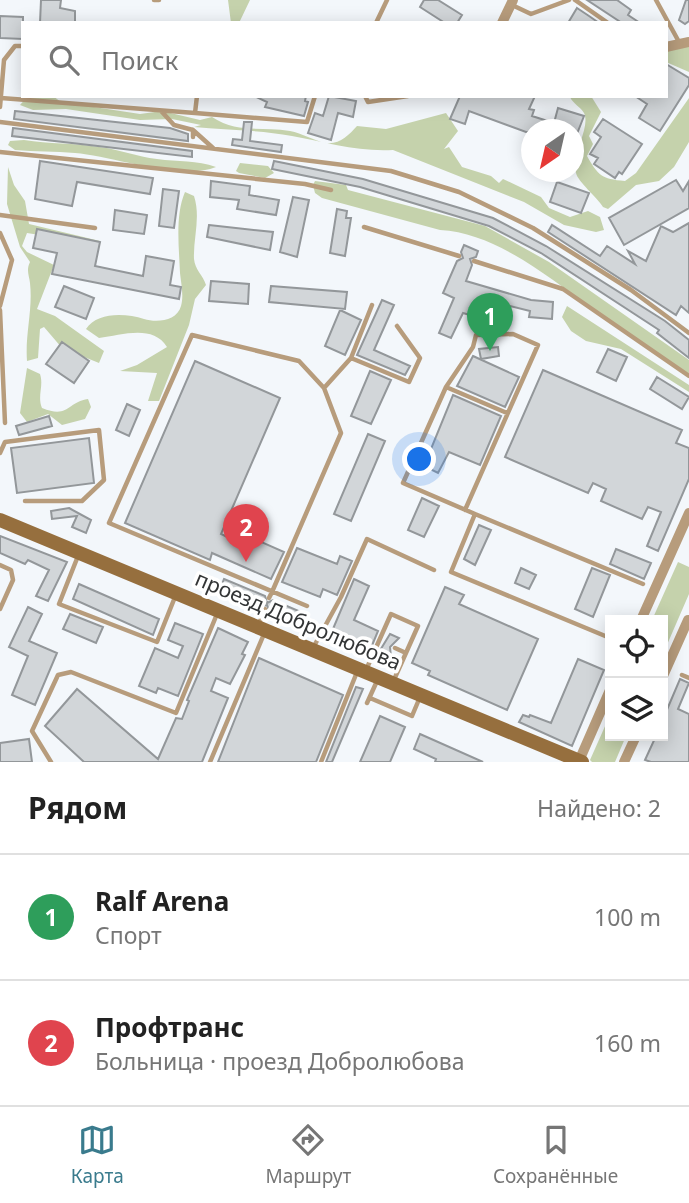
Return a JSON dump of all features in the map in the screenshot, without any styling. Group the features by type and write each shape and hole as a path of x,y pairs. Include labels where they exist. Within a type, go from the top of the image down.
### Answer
{"street":[{"path":"503,21 512,2"},
{"path":"643,615 689,513"},
{"name":"проезд Добролюбова","path":"0,520 580,762"},
{"path":"668,662 688,620"},
{"path":"580,762 605,702"},
{"path":"624,762 634,741"}],"lane":[{"path":"377,21 387,0"},
{"path":"512,2 531,14 569,0"},
{"path":"575,0 605,21"},
{"path":"656,0 685,43"},
{"path":"0,107 4,60 15,46 21,46"},
{"path":"1,98 307,122 314,98"},
{"path":"195,113 197,98"},
{"path":"366,98 368,102 395,98"},
{"path":"161,111 174,125 193,130 214,148"},
{"path":"0,122 391,170 458,192 533,228 631,290 689,333"},
{"path":"193,130 193,137"},
{"path":"0,152 305,184 331,190"},
{"path":"0,215 95,228"},
{"path":"365,227 459,256"},
{"path":"0,233 12,260 0,308 5,423"},
{"path":"474,261 563,289 689,376"},
{"path":"324,388 351,358 372,304"},
{"path":"351,358 409,382 420,358 397,326"},
{"path":"465,510 538,345 513,334 476,335 473,347 446,387 404,483 465,510 643,584"},
{"path":"271,595 341,433 324,388 299,361 192,335 109,523 271,595 307,606"},
{"path":"446,387 507,414"},
{"path":"0,453 5,442 99,430 104,480 82,501 25,501"},
{"path":"475,514 451,572 605,636"},
{"path":"312,649 367,539 434,570"},
{"path":"79,553 59,604 157,642 176,593"},
{"path":"0,565 11,570 13,580 0,609"},
{"path":"209,762 262,628 265,609"},
{"path":"51,762 32,731 58,675 71,672 176,713 218,610"},
{"path":"321,762 367,672 391,614 418,626 393,683"},
{"path":"379,641 386,644"},
{"path":"395,648 406,653"},
{"path":"367,672 369,700 412,716 421,695"},
{"path":"682,675 689,678"}],"green space":[{"path":"228,0 250,0 240,21 231,21"},
{"path":"689,46 689,72 668,63 668,51"},
{"path":"26,98 56,98 61,102 140,114 162,111 200,120 212,117 231,126 290,131 321,142 268,132 194,127 201,125 172,119 140,120 66,109 33,110 20,105"},
{"path":"571,98 592,98 601,112 589,136 593,144 587,156 601,175 610,179 625,181 636,173 689,98 689,142 674,167 659,181 636,185 608,209 603,207 581,182 584,182 583,111"},
{"path":"446,113 458,131 444,149 449,147 462,167 491,176 499,183 503,179 541,197 549,208 570,217 588,211 600,217 604,230 596,232 564,225 524,202 393,150 367,150 327,143 339,141 357,126 386,129"},
{"path":"10,141 106,148 150,158 195,162 216,167 202,171 166,170 75,153 15,150 8,145"},
{"path":"240,163 268,166 274,173 265,178 239,173 236,171"},
{"path":"8,167 14,185 25,201 29,224 100,241 97,244 27,233 22,246 27,252 54,265 37,309 55,316 104,351 99,363 62,348 44,327 40,329 38,358 27,361 30,262 20,247 7,204"},
{"path":"315,181 346,185 348,190 485,226 549,262 689,360 689,374 538,270 501,248 461,233 440,230 322,198 315,193"},
{"path":"185,192 194,196 196,204 194,259 206,285 195,299 189,325 159,401 148,401 157,373 120,371 137,365 167,347 161,340 145,333 99,338 86,329 97,319 112,315 160,321 171,318 179,311 182,294 179,221"},
{"path":"567,306 689,385 689,392 621,349 586,341 571,331 562,317"},
{"path":"27,368 40,374 42,408 58,412 88,399 91,407 85,419 62,425 48,414 27,422 20,413"},
{"path":"678,562 689,567 689,594 668,642 668,615 654,615"},
{"path":"605,726 605,741 624,741 615,762 590,760"}],"building":[{"path":"41,0 61,0 60,8 75,11 75,21 40,21"},
{"path":"424,0 438,0 462,15 458,21 442,21 420,7"},
{"path":"587,0 617,0 631,10 628,15 637,21 619,21"},
{"path":"686,0 689,0 689,21 685,24 679,20"},
{"path":"577,8 596,21 569,21"},
{"path":"0,16 23,17 21,39 0,38"},
{"path":"668,65 689,78 689,85 660,131 639,118 647,104 638,98 668,98"},
{"path":"258,98 306,98 308,102 304,116 265,107 267,102"},
{"path":"328,98 356,101 353,117 338,113 331,140 308,133 315,113 323,116"},
{"path":"459,98 534,98 529,109 534,110 532,116 541,119 521,119 521,130 469,111 465,124 450,119"},
{"path":"558,108 584,116 583,119 555,119"},
{"path":"15,111 170,128 188,134 188,141 14,119"},
{"path":"603,119 642,144 622,174 619,172 615,178 594,164 598,158 590,154 601,137 594,132"},
{"path":"244,122 252,122 250,141 282,145 281,152 232,145 233,139 242,140"},
{"path":"13,128 192,151 192,157 12,136"},
{"path":"40,161 153,178 150,194 77,182 72,206 35,199"},
{"path":"274,161 363,179 493,218 546,246 665,321 689,340 689,358 657,333 659,330 541,253 489,226 360,187 272,169"},
{"path":"676,180 683,191 689,181 689,208 624,245 609,218"},
{"path":"211,181 250,186 249,195 279,200 276,215 237,209 239,200 210,197"},
{"path":"557,182 589,193 581,213 550,202"},
{"path":"163,189 179,191 174,228 159,226"},
{"path":"293,197 309,200 297,257 280,252"},
{"path":"337,209 347,211 346,218 351,218 345,256 330,253"},
{"path":"115,210 147,215 144,234 113,230"},
{"path":"689,223 689,313 681,306 676,315 548,232 552,225 600,256 607,246 635,264 628,251 646,261 661,226 673,232"},
{"path":"209,225 273,232 270,250 207,237"},
{"path":"37,229 100,242 95,266 143,276 146,256 174,261 170,285 181,287 179,299 52,274 57,253 33,248"},
{"path":"464,245 478,251 476,257 470,259 472,265 466,281 531,300 553,302 552,319 529,317 530,311 506,305 500,324 463,313 451,338 439,333 454,298 443,293 457,261 463,258 461,252"},
{"path":"211,281 249,284 248,304 209,301"},
{"path":"64,286 94,298 86,319 55,307"},
{"path":"271,286 347,292 345,309 269,302"},
{"path":"382,300 394,305 374,350 410,366 405,375 357,355"},
{"path":"340,310 361,320 345,355 325,346"},
{"path":"62,342 89,361 74,383 46,364"},
{"path":"498,347 499,356 481,359 479,349"},
{"path":"608,349 627,357 616,381 597,372"},
{"path":"473,356 519,377 505,407 457,386"},
{"path":"195,361 280,398 221,534 238,542 241,533 284,552 271,579 212,553 210,560 125,523"},
{"path":"543,370 682,430 676,443 689,448 689,479 658,551 647,546 661,512 648,507 642,519 601,501 606,489 593,483 588,493 505,457"},
{"path":"370,371 391,380 371,424 351,416"},
{"path":"657,377 689,397 682,409 650,389"},
{"path":"453,395 501,416 480,465 449,452 438,473 424,466"},
{"path":"127,404 140,410 129,436 116,430"},
{"path":"49,416 52,426 19,435 16,426"},
{"path":"368,434 385,441 351,521 334,514"},
{"path":"89,438 94,483 17,493 11,448"},
{"path":"422,498 439,506 424,537 408,530"},
{"path":"69,508 91,520 86,533 72,527 77,516 52,519 51,511"},
{"path":"479,525 491,530 475,565 464,559"},
{"path":"0,536 67,562 48,601 36,596 49,570 28,560 25,564 0,553"},
{"path":"297,548 337,564 340,556 352,561 337,595 323,589 320,597 282,582"},
{"path":"616,549 651,563 644,579 610,564"},
{"path":"521,568 536,575 529,589 515,583"},
{"path":"592,568 610,575 593,617 575,609"},
{"path":"224,579 265,596 267,603 273,600 308,615 303,625 269,611 267,605 261,607 220,589"},
{"path":"354,579 369,586 354,620 378,631 369,653 330,636"},
{"path":"79,584 159,619 153,635 73,599"},
{"path":"445,587 464,595 459,604 538,639 507,710 428,675 430,671 412,663"},
{"path":"28,607 42,614 29,641 57,653 35,705 12,695 28,656 9,647"},
{"path":"70,614 103,627 96,643 63,629"},
{"path":"175,623 203,634 178,696 158,688 156,693 139,686 155,648 178,658 183,646 168,640"},
{"path":"218,628 248,642 242,654 245,655 230,684 216,678 211,691 228,698 202,762 84,762 45,726 77,689 158,759 176,718 182,719 189,701 187,700"},
{"path":"390,634 399,638 390,647 391,657 379,652"},
{"path":"259,658 343,695 316,762 218,762"},
{"path":"578,659 604,670 572,746 519,722 523,715 530,715 551,723"},
{"path":"680,679 689,683 678,709 689,714 689,762 645,760 654,741 668,741 668,707"},
{"path":"356,687 363,689 332,762 326,762"},
{"path":"380,716 405,727 390,762 360,762"},
{"path":"420,734 483,762 435,762 436,759 414,749"},
{"path":"29,739 32,762 0,762 0,743"}],"place":[{"name":"Ralf Arena","path":"490,351"},
{"name":"Профтранс","path":"246,562"}]}
